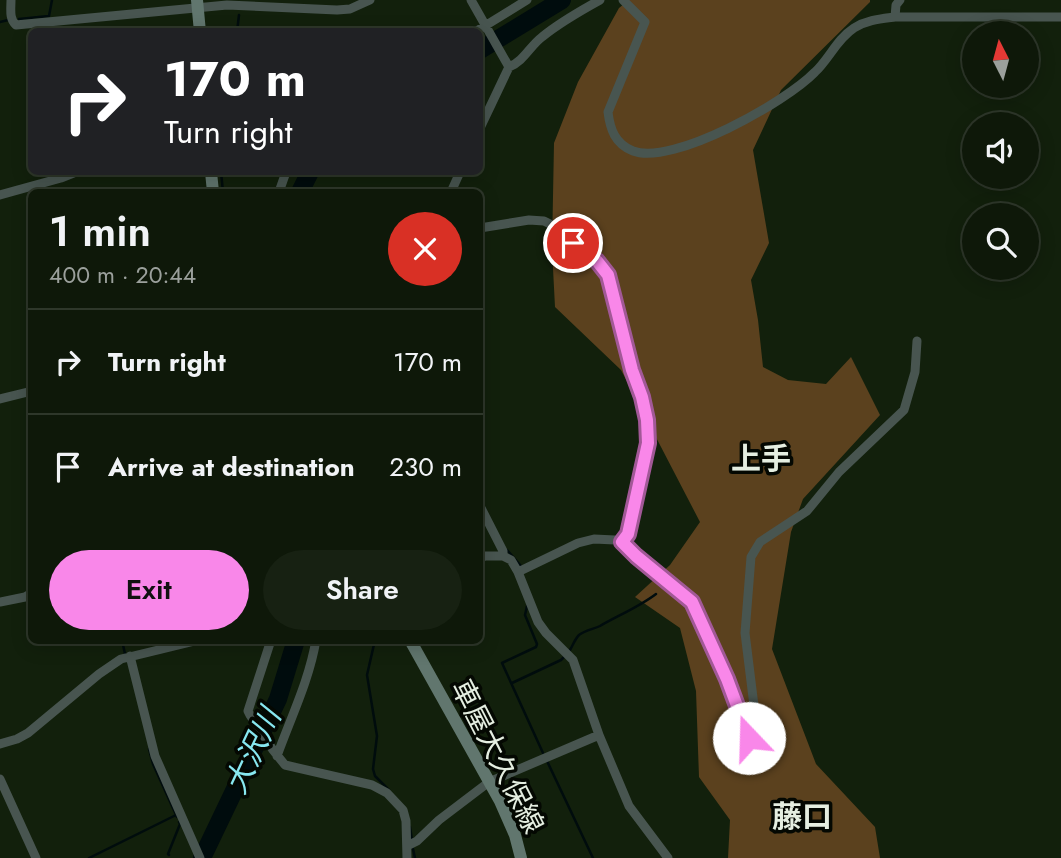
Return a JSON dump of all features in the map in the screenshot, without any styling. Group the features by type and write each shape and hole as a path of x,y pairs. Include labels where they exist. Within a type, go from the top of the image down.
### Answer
{"main road":[{"path":"197,3 200,28"},
{"name":"車屋大久保線","path":"412,644 489,782 515,835 521,858"}],"street":[{"path":"11,0 11,16 16,25 197,3 337,10 350,9 370,0"},
{"path":"471,0 507,62 518,64 546,33 600,0"},
{"path":"483,28 527,0"},
{"path":"623,0 645,22 608,113 610,126 622,145 634,151 651,153 689,144 754,115 816,72 852,29 874,20 895,17 1061,17"},
{"path":"895,17 896,5 900,0"},
{"path":"483,121 507,62"},
{"path":"0,195 68,175"},
{"path":"483,228 529,220 544,221 556,227 597,261 608,275 647,420 648,443 628,534 622,542"},
{"path":"518,572 578,543 594,540 622,542 692,602 727,679 749,738 755,741 758,738 745,633 751,558 760,542 807,511 839,472 904,410 915,372 917,341"},
{"path":"0,399 28,392"},
{"path":"483,512 503,556"},
{"path":"483,557 503,556 511,560 538,622 573,660 599,735 629,806 668,858"},
{"path":"0,602 28,595"},
{"path":"0,744 17,740 28,733 99,674 127,656 181,644"},
{"path":"270,644 248,711 250,715 285,765 381,789 403,810 407,858"},
{"path":"275,753 304,688 315,644"},
{"path":"127,656 155,756 200,858"},
{"path":"407,846 417,841 439,820 489,782 599,735"},
{"path":"0,779 36,858"}],"shaded area":[{"path":"629,0 870,0 781,90 753,150 769,243 751,280 763,367 788,380 826,384 851,357 880,415 803,499 791,532 772,649 816,764 875,827 880,858 728,858 730,820 699,777 696,691 680,628 635,597 670,565 700,522 621,370 555,307 552,249 554,143 578,82 619,8"}],"waterway":[{"path":"19,19 49,16 52,0"},
{"name":"大沢川","path":"483,48 562,0"},
{"path":"237,28 239,15"},
{"path":"0,22 8,20"},
{"path":"221,175 223,189"},
{"name":"大沢川","path":"302,189 308,175"},
{"path":"507,550 521,566"},
{"path":"570,650 581,633 600,626 656,594"},
{"path":"527,606 525,615 536,647 502,663 543,753"},
{"path":"123,644 125,654"},
{"name":"大沢川","path":"202,858 278,699 295,644"},
{"path":"374,644 367,675 377,736 373,769 375,776 389,790"},
{"path":"512,683 565,656"},
{"path":"149,749 177,817"},
{"path":"547,761 593,858"},
{"path":"89,858 176,815"},
{"path":"169,855 179,822"},
{"path":"410,827 412,840"},
{"path":"413,849 415,858"}],"district":[{"name":"上手","path":"761,459"},
{"name":"藤口","path":"802,817"}],"route":[{"path":"573,243 602,265 608,275 647,420 648,443 628,534 622,542 692,602 727,679 749,738"}]}
